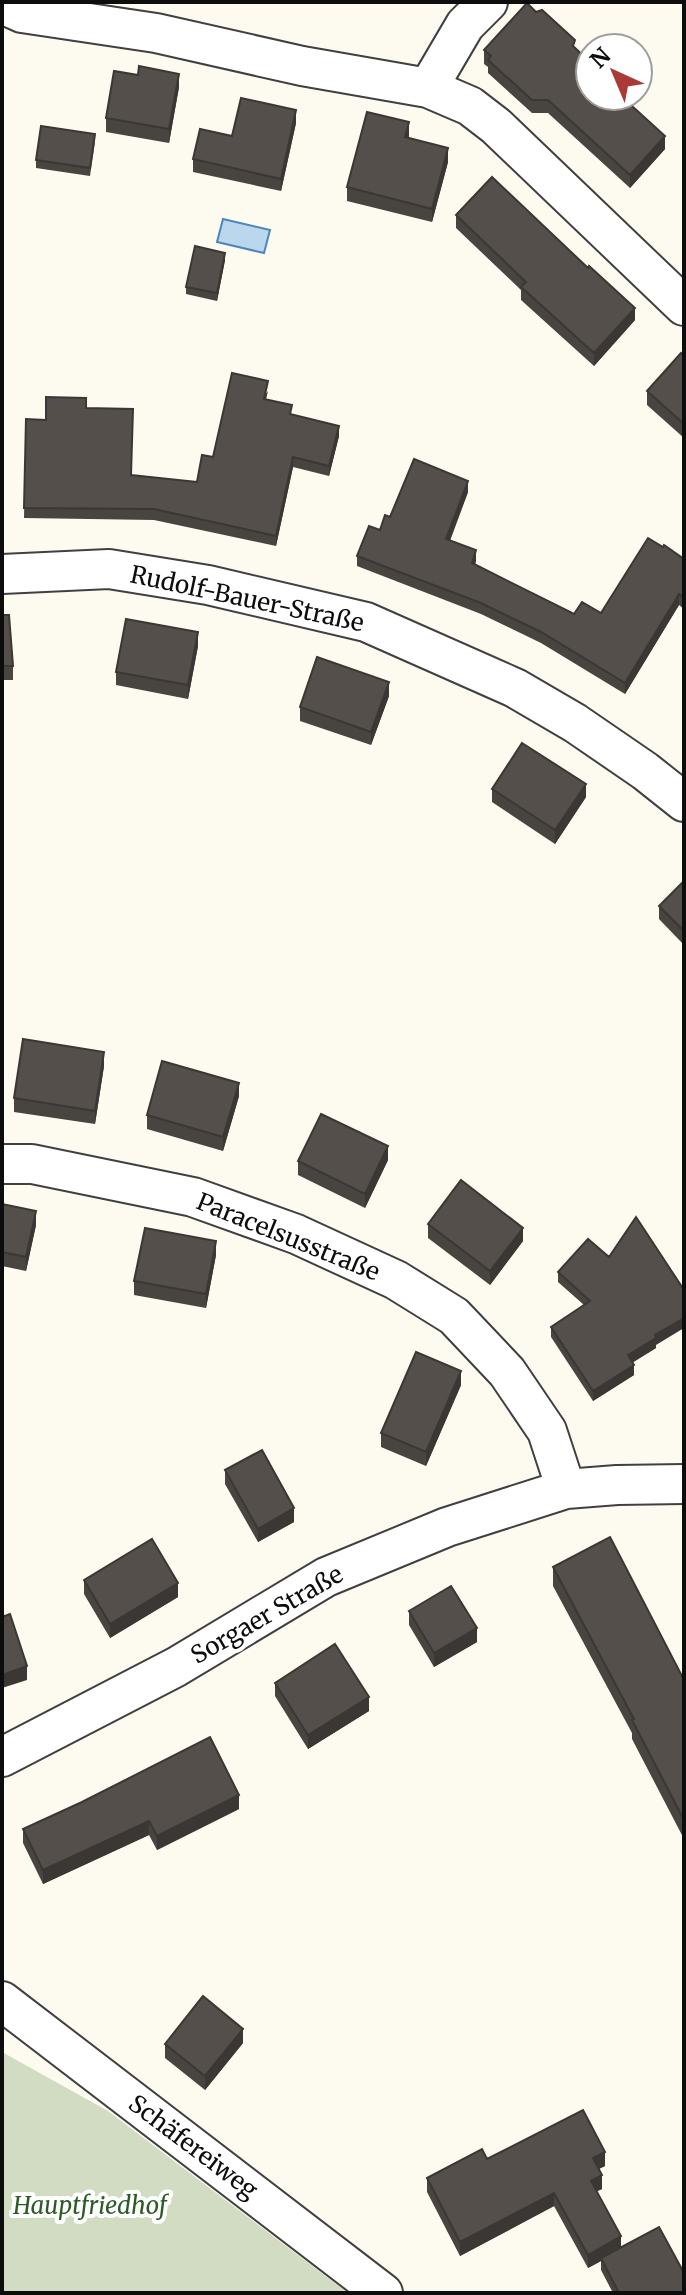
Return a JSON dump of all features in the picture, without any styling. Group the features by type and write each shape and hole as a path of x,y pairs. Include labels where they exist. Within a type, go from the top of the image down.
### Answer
{"street":[{"path":"428,88 465,25 488,2"},
{"path":"2,4 22,13 156,33 302,66 428,88 470,106 496,126 684,306"},
{"name":"Rudolf-Bauer-Straße","path":"2,574 109,569 208,585 366,622 515,688 575,723 684,802"},
{"name":"Paracelsusstraße","path":"2,1164 32,1164 193,1197 296,1234 396,1280 454,1316 507,1372 547,1431 566,1489"},
{"name":"Sorgaer Straße","path":"2,1757 176,1667 326,1577 447,1527 566,1489 684,1484"},
{"name":"Schäfereiweg","path":"2,2001 383,2293"}],"green space":[{"name":"Hauptfriedhof","path":"2,2052 108,2111 348,2293 2,2293"}],"water":[{"path":"223,219 270,230 264,253 217,242"}],"building":[{"path":"527,3 536,12 542,10 574,39 574,112 639,112 665,136 630,175 548,100 532,100 488,60 491,56 484,50"},
{"path":"139,66 179,74 169,129 106,118 114,71 138,75"},
{"path":"241,98 296,110 281,179 193,159 200,129 232,136"},
{"path":"367,112 409,122 405,137 448,148 432,209 347,187"},
{"path":"41,126 95,134 90,168 36,160"},
{"path":"492,177 635,308 594,353 521,287 526,282 456,215"},
{"path":"195,246 225,253 217,293 186,287"},
{"path":"681,353 684,356 684,424 647,391"},
{"path":"232,373 268,381 264,399 292,405 290,414 339,426 329,466 293,457 276,536 154,509 24,508 26,419 46,420 46,397 86,398 86,408 133,409 131,475 197,482 202,455 213,457"},
{"path":"414,459 468,481 446,539 476,550 472,563 574,614 582,602 601,613 648,538 684,559 684,598 679,594 625,683 541,632 481,603 357,556 369,526 380,530 385,515 390,517"},
{"path":"2,615 9,615 13,666 2,666"},
{"path":"126,619 198,632 188,685 116,672"},
{"path":"317,657 389,682 371,732 300,707"},
{"path":"522,743 586,784 555,830 492,789"},
{"path":"684,881 684,931 659,906"},
{"path":"23,1039 104,1052 95,1111 14,1098"},
{"path":"162,1061 239,1083 223,1137 147,1115"},
{"path":"321,1114 388,1146 365,1194 298,1161"},
{"path":"461,1180 523,1228 490,1271 428,1224"},
{"path":"2,1204 36,1211 26,1257 2,1252"},
{"path":"636,1217 684,1290 684,1318 628,1355 634,1365 593,1391 551,1327 590,1301 558,1272 588,1239 609,1257"},
{"path":"145,1228 216,1241 206,1294 134,1281"},
{"path":"416,1352 461,1371 426,1452 381,1433"},
{"path":"262,1450 294,1508 258,1529 225,1470"},
{"path":"610,1537 684,1680 684,1820 553,1567"},
{"path":"152,1539 178,1583 110,1624 84,1580"},
{"path":"451,1586 477,1628 434,1653 409,1611"},
{"path":"10,1614 27,1666 2,1675 2,1617"},
{"path":"335,1644 369,1697 308,1735 275,1683"},
{"path":"210,1737 239,1795 157,1836 149,1821 43,1870 23,1829"},
{"path":"203,1996 243,2029 205,2076 165,2044"},
{"path":"583,2110 605,2152 593,2158 602,2175 591,2181 621,2236 588,2255 554,2193 460,2242 427,2178 482,2149 487,2159"},
{"path":"659,2227 684,2273 684,2293 619,2293 601,2258"}]}
